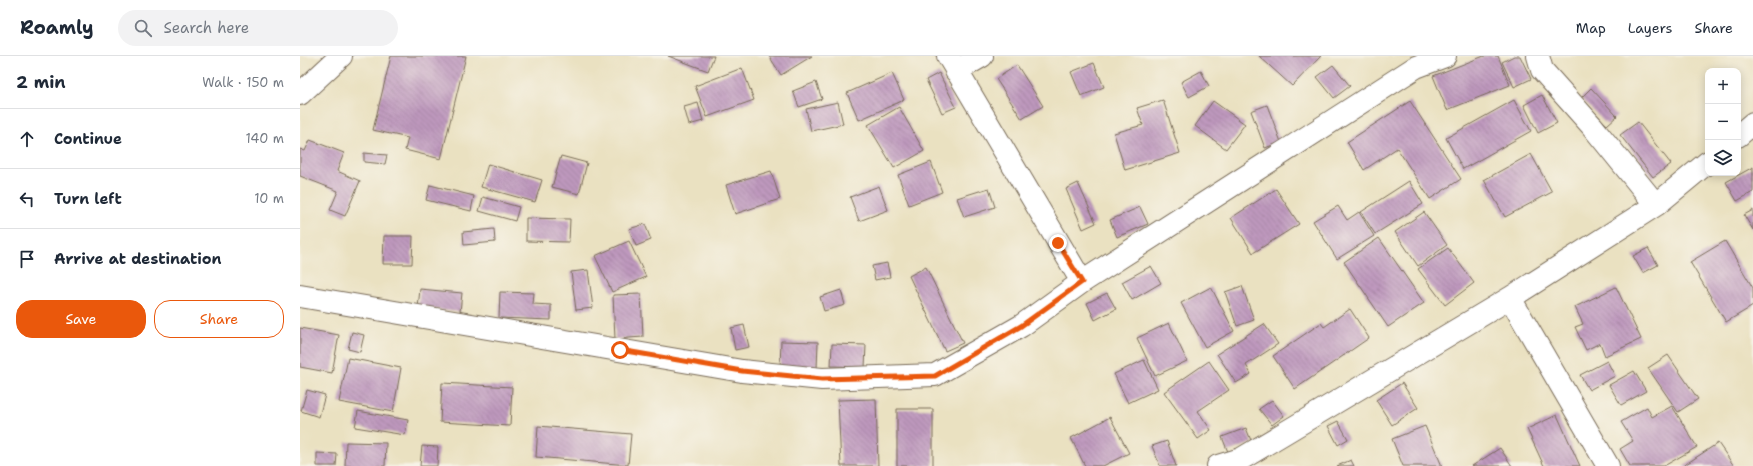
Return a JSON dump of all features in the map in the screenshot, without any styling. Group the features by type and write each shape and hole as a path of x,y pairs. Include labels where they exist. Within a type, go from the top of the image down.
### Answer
{"street":[{"path":"300,94 341,56"},
{"path":"982,56 952,64 1082,282"},
{"path":"300,296 742,371 822,379 935,376 1021,326 1082,282 1416,67 1445,56"},
{"path":"1538,56 1542,70 1592,126 1656,206"},
{"path":"1741,133 1753,123"},
{"path":"1218,466 1242,459 1510,298 1656,206 1705,165"},
{"path":"1510,298 1608,466"}],"building":[{"path":"391,56 466,56 441,159 405,150 408,138 373,130"},
{"path":"668,56 714,56 708,71"},
{"path":"769,56 812,56 781,75"},
{"path":"1259,56 1321,56 1292,86"},
{"path":"1484,56 1498,56 1510,85 1447,110 1433,76"},
{"path":"1514,56 1520,56 1531,79 1514,87 1502,62"},
{"path":"1094,63 1104,87 1081,96 1071,72"},
{"path":"1017,65 1043,106 1022,119 996,79"},
{"path":"1333,65 1350,86 1334,98 1317,77"},
{"path":"742,68 754,100 707,117 695,86"},
{"path":"1201,71 1209,86 1189,97 1181,82"},
{"path":"892,73 904,100 859,120 847,93"},
{"path":"939,73 956,107 942,113 926,80"},
{"path":"816,82 822,99 799,107 793,91"},
{"path":"1591,88 1617,116 1607,125 1581,98"},
{"path":"1542,95 1557,123 1538,133 1524,105"},
{"path":"1163,100 1180,153 1125,170 1114,133 1143,125 1137,108"},
{"path":"1514,100 1531,131 1463,169 1446,138"},
{"path":"1213,101 1245,124 1226,149 1195,126"},
{"path":"1410,101 1461,179 1430,199 1397,148 1364,170 1347,142"},
{"path":"838,102 843,124 811,131 806,109"},
{"path":"698,103 703,121 689,125 684,107"},
{"path":"1267,105 1281,142 1265,148 1251,111"},
{"path":"899,107 924,151 894,168 868,125"},
{"path":"1638,122 1671,164 1653,177 1620,135"},
{"path":"310,140 344,153 337,171 360,181 345,216 330,210 338,191 300,176 300,149 305,151"},
{"path":"364,153 387,155 385,164 364,162"},
{"path":"1531,154 1552,192 1505,217 1484,180"},
{"path":"561,156 587,163 579,194 552,187"},
{"path":"931,162 942,192 909,205 898,175"},
{"path":"488,164 542,180 535,202 481,187"},
{"path":"1753,167 1753,192 1737,201 1726,182 1737,176 1741,176 1741,174"},
{"path":"771,171 780,199 735,214 726,185"},
{"path":"1409,181 1423,204 1375,234 1361,212"},
{"path":"1078,183 1096,223 1083,229 1066,189"},
{"path":"430,185 474,196 471,211 426,200"},
{"path":"879,186 888,210 859,221 850,197"},
{"path":"989,188 995,207 964,217 957,198"},
{"path":"1276,189 1299,224 1253,253 1231,218"},
{"path":"483,197 519,207 515,221 479,211"},
{"path":"1338,206 1347,220 1359,212 1374,236 1337,259 1313,221"},
{"path":"1140,207 1148,224 1117,237 1110,220"},
{"path":"1753,210 1753,230 1744,215"},
{"path":"1424,212 1447,245 1418,266 1395,232"},
{"path":"526,218 570,219 569,242 526,241"},
{"path":"645,224 651,240 636,246 629,229"},
{"path":"494,229 495,242 464,245 463,232"},
{"path":"384,236 413,236 412,264 383,264"},
{"path":"1379,238 1424,303 1388,327 1344,262"},
{"path":"629,241 646,277 612,292 595,256"},
{"path":"1725,241 1753,288 1753,306 1726,322 1690,262"},
{"path":"1448,248 1474,283 1445,305 1418,269"},
{"path":"1648,248 1658,265 1643,273 1633,256"},
{"path":"887,263 890,277 875,280 872,266"},
{"path":"1151,266 1161,283 1132,300 1122,282"},
{"path":"926,267 963,343 945,351 909,276"},
{"path":"588,270 593,308 576,310 571,272"},
{"path":"1242,286 1254,320 1237,326 1225,292"},
{"path":"1211,287 1234,331 1205,347 1181,303"},
{"path":"1616,287 1641,339 1605,356 1600,343 1586,350 1575,327 1583,324 1575,307"},
{"path":"420,289 462,293 460,312 418,308"},
{"path":"841,290 845,305 824,311 820,297"},
{"path":"500,292 534,293 533,304 551,305 551,320 499,318"},
{"path":"1107,293 1116,309 1095,320 1087,303"},
{"path":"641,294 643,337 615,339 613,295"},
{"path":"1350,309 1369,338 1295,389 1273,356 1321,323 1324,327"},
{"path":"1169,323 1187,361 1155,376 1137,338"},
{"path":"1264,324 1278,344 1246,365 1251,374 1236,383 1217,354"},
{"path":"744,325 749,347 735,350 731,328"},
{"path":"300,328 339,335 332,373 300,367"},
{"path":"352,332 364,335 360,352 348,349"},
{"path":"781,341 818,342 817,368 780,367"},
{"path":"832,344 866,345 865,367 831,366"},
{"path":"1668,355 1698,399 1678,412 1648,368"},
{"path":"348,358 401,368 393,412 339,402"},
{"path":"1144,360 1158,389 1128,403 1114,374"},
{"path":"1209,361 1229,390 1198,411 1211,430 1198,439 1164,392"},
{"path":"1607,361 1615,376 1589,390 1580,375"},
{"path":"1634,371 1646,391 1621,405 1609,385"},
{"path":"442,383 512,387 510,426 440,422"},
{"path":"1402,383 1418,408 1392,425 1376,400"},
{"path":"307,390 325,395 319,417 301,411"},
{"path":"876,399 878,466 841,466 838,400"},
{"path":"1272,400 1284,416 1272,425 1259,409"},
{"path":"1672,406 1697,447 1664,466 1630,466 1620,449 1633,441 1621,422 1647,407 1652,417"},
{"path":"897,409 933,409 933,466 897,466"},
{"path":"358,411 408,420 405,435 355,427"},
{"path":"1557,415 1580,466 1544,466 1527,429"},
{"path":"1110,417 1129,453 1103,466 1085,466 1071,438"},
{"path":"1338,421 1348,439 1338,445 1328,426"},
{"path":"538,426 631,434 628,465 536,457"},
{"path":"1425,426 1442,466 1403,466 1392,439"},
{"path":"1246,428 1252,443 1228,452 1222,437"},
{"path":"1167,441 1176,466 1160,466 1152,446"},
{"path":"346,442 386,443 385,466 345,466"},
{"path":"1718,443 1734,466 1683,466"},
{"path":"422,446 438,447 437,466 420,466"},
{"path":"1500,448 1512,466 1472,466"},
{"path":"317,453 337,454 336,466 317,466"},
{"path":"1351,460 1354,466 1337,466"}],"route":[{"path":"620,350 742,371 822,379 935,376 1021,326 1082,282 1058,243"}]}
